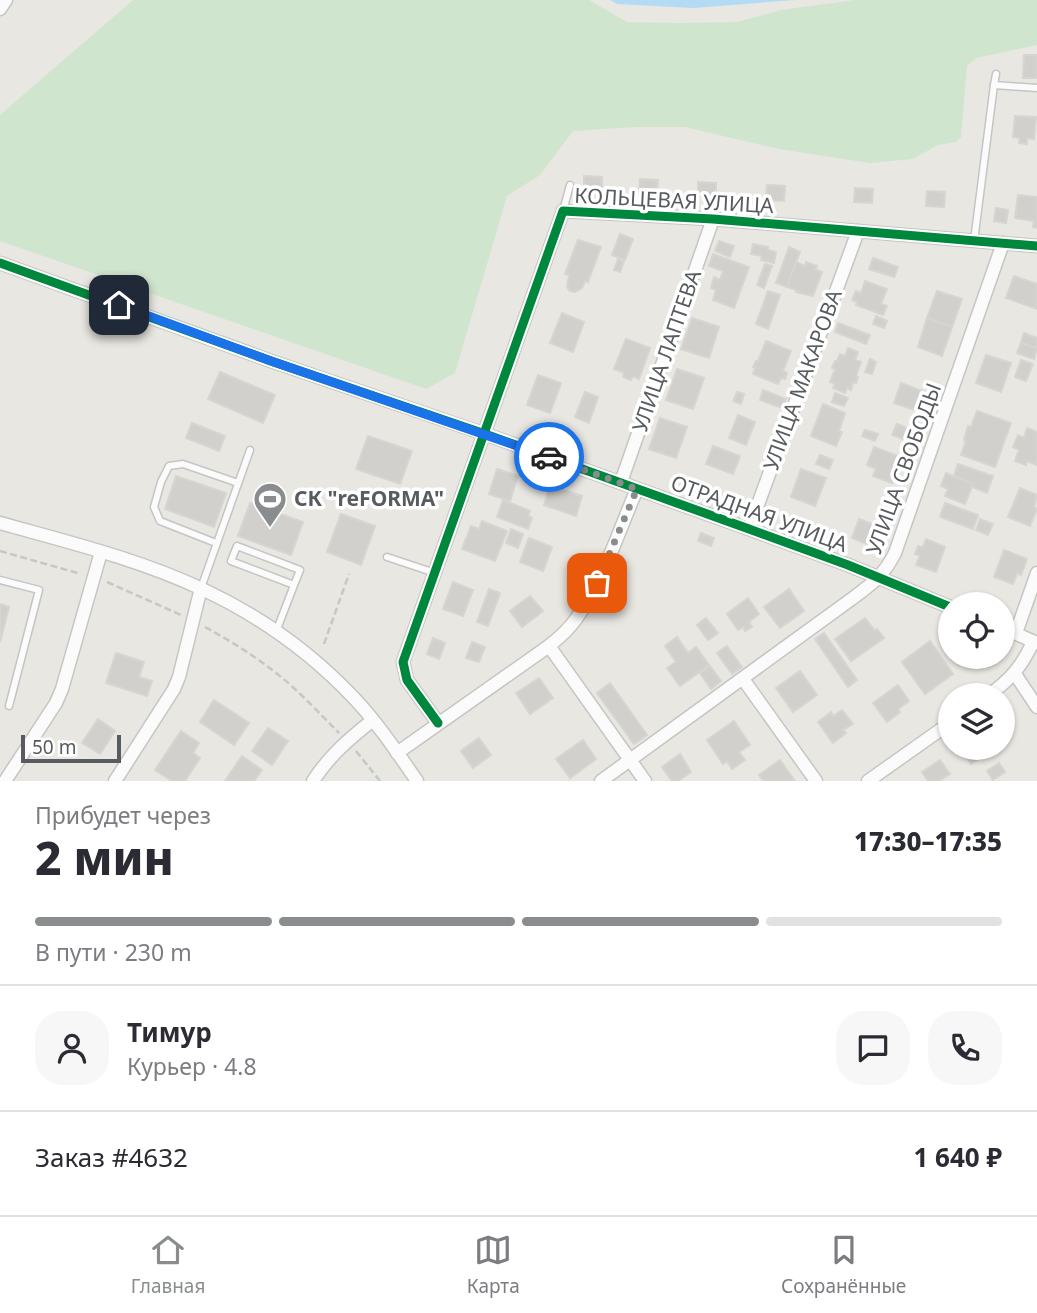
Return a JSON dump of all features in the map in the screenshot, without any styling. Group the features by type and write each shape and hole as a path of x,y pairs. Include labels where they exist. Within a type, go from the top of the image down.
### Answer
{"street":[{"path":"0,9 6,0"},
{"name":"КОЛЬЦЕВАЯ УЛИЦА","path":"438,723 407,680 403,663 563,211 713,219 1037,246"},
{"name":"УЛИЦА ЛАПТЕВА","path":"621,482 713,219"},
{"name":"УЛИЦА МАКАРОВА","path":"749,529 858,231"},
{"name":"УЛИЦА СВОБОДЫ","path":"601,781 879,578 888,567 1003,243"},
{"name":"ОТРАДНАЯ УЛИЦА","path":"0,263 271,361 621,482 938,602"},
{"path":"397,753 549,646 566,631 597,583 637,489"},
{"path":"0,523 163,573 201,588 249,614 309,656 338,683 373,720 417,781"},
{"path":"5,781 56,703 62,689 101,552"},
{"path":"1004,683 1015,674 1035,643 1016,633 1037,573"},
{"path":"115,781 174,689 201,588"},
{"path":"549,646 645,781"},
{"path":"1015,674 1037,708"},
{"path":"743,679 816,781"},
{"path":"313,781 331,757 373,720"},
{"path":"868,781 938,731"}],"lane":[{"path":"974,241 996,74"},
{"path":"994,85 1037,88"},
{"path":"563,211 570,185"},
{"path":"201,588 250,450"},
{"path":"216,543 160,521 154,507 160,482 169,466 183,464 238,483"},
{"path":"276,632 300,570 237,546 231,562 294,585"},
{"path":"387,557 435,573"},
{"path":"0,580 39,590 9,706"}],"path":[{"path":"0,551 94,577 229,640 295,689 347,741 380,781"},
{"path":"324,644 349,574"}],"green space":[{"path":"133,0 589,0 627,22 676,23 737,22 781,10 855,0 1037,0 1037,45 976,58 967,66 961,137 956,142 938,145 913,159 870,163 779,149 685,127 573,131 540,175 507,196 455,373 426,389 0,241 0,115"}],"water":[{"path":"610,0 795,0 694,8 617,4"}],"building":[{"path":"1024,55 1037,55 1037,78 1023,78"},
{"path":"1015,116 1036,117 1034,139 1027,138 1027,144 1019,143 1020,138 1013,137"},
{"path":"584,176 602,177 602,191 584,190"},
{"path":"640,179 658,180 657,194 639,193"},
{"path":"698,182 716,183 716,197 698,196"},
{"path":"767,185 785,186 784,201 766,200"},
{"path":"855,188 873,189 872,203 854,202"},
{"path":"927,191 945,192 944,207 926,206"},
{"path":"1018,195 1037,197 1037,228 1033,227 1034,221 1015,218"},
{"path":"996,208 1008,210 1006,223 994,221"},
{"path":"620,234 633,239 625,260 612,255"},
{"path":"578,240 601,247 588,282 585,281 582,288 575,292 567,287 569,275 565,274"},
{"path":"719,241 734,246 730,257 715,251"},
{"path":"753,244 776,252 774,263 761,260 762,256 751,254"},
{"path":"789,247 800,252 787,287 776,283"},
{"path":"713,254 749,267 734,308 713,300 716,290 711,288 714,277 720,280 723,271 709,266"},
{"path":"873,258 898,267 894,277 869,269"},
{"path":"618,259 624,261 620,272 614,270"},
{"path":"796,262 805,266 806,262 817,266 815,269 822,272 813,296 787,287"},
{"path":"765,264 772,266 764,288 757,285"},
{"path":"1014,276 1037,284 1037,309 1006,298"},
{"path":"865,281 887,289 881,304 887,306 883,315 856,305 857,302 852,300 856,291 861,293"},
{"path":"768,291 780,295 768,329 756,324"},
{"path":"937,291 962,299 952,327 927,318"},
{"path":"562,313 584,322 573,352 550,343"},
{"path":"876,316 887,321 884,328 873,324"},
{"path":"692,318 719,327 709,358 681,349"},
{"path":"927,318 952,327 942,356 918,347"},
{"path":"838,323 870,335 866,344 835,332"},
{"path":"1024,333 1037,338 1037,348 1021,343"},
{"path":"626,339 650,348 639,379 633,376 631,380 623,377 624,373 614,369"},
{"path":"766,341 791,351 783,371 787,373 785,379 781,378 778,384 753,374 753,367"},
{"path":"1021,343 1037,348 1034,359 1017,353"},
{"path":"848,348 858,352 855,360 861,362 856,383 853,382 851,390 847,388 845,393 833,388 835,384 830,382 835,361 840,354 845,356"},
{"path":"986,355 1011,363 1001,392 976,383"},
{"path":"870,359 876,362 872,374 865,372"},
{"path":"1021,360 1033,364 1026,381 1015,377"},
{"path":"677,369 704,378 693,409 666,400"},
{"path":"220,372 275,395 263,423 208,399"},
{"path":"538,375 561,383 550,413 527,405"},
{"path":"901,383 925,392 918,411 894,403"},
{"path":"763,390 786,399 782,408 760,400"},
{"path":"585,392 598,397 589,423 575,417"},
{"path":"737,392 744,394 741,404 733,401"},
{"path":"835,393 848,398 844,406 832,402"},
{"path":"823,404 845,413 839,431 842,432 836,446 811,436"},
{"path":"977,411 1011,423 995,467 961,455 968,426 971,427"},
{"path":"738,415 755,422 746,445 729,438"},
{"path":"660,418 687,427 676,458 649,449"},
{"path":"192,423 225,436 219,451 186,438"},
{"path":"897,424 910,429 906,440 892,435"},
{"path":"1027,428 1037,432 1037,465 1027,461 1026,465 1015,461 1019,450 1013,447 1018,435 1024,438"},
{"path":"865,430 878,434 875,441 862,436"},
{"path":"368,436 412,451 400,484 356,469"},
{"path":"713,446 740,456 733,474 706,464"},
{"path":"874,447 901,457 892,483 873,476 876,469 867,465"},
{"path":"820,455 833,460 829,469 816,464"},
{"path":"958,464 993,476 987,493 954,476"},
{"path":"497,469 518,476 510,501 489,494"},
{"path":"801,469 826,478 815,506 791,497"},
{"path":"946,473 973,484 965,504 945,496 948,489 941,486"},
{"path":"176,476 226,493 214,527 165,509"},
{"path":"550,486 582,496 576,516 544,505"},
{"path":"1020,488 1037,495 1034,507 1037,509 1030,526 1008,517"},
{"path":"503,500 530,511 528,516 532,518 528,529 497,517"},
{"name":"СК \"reFORMA\"","path":"250,503 303,522 291,555 238,536"},
{"path":"945,503 978,515 973,529 940,517"},
{"path":"341,514 375,526 361,565 327,552"},
{"path":"859,519 875,525 872,532 876,533 872,546 852,538"},
{"path":"980,519 993,524 988,535 976,530"},
{"path":"482,521 507,531 495,561 462,549 471,526 479,529"},
{"path":"511,529 523,534 518,548 506,543"},
{"path":"701,533 714,538 711,546 698,541"},
{"path":"529,538 552,547 543,571 520,562"},
{"path":"926,539 945,547 936,572 916,565 920,556 915,554 918,546 923,547"},
{"path":"1004,550 1027,559 1021,575 1017,573 1013,584 994,577"},
{"path":"453,582 473,590 463,616 443,609"},
{"path":"489,589 500,593 488,626 477,622"},
{"path":"789,589 804,611 780,628 764,607"},
{"path":"530,596 543,611 522,627 510,611"},
{"path":"748,598 759,614 749,622 752,627 745,631 743,627 738,630 727,614"},
{"path":"0,604 9,607 0,642"},
{"path":"706,618 718,633 708,640 697,625"},
{"path":"865,618 884,638 851,661 835,639"},
{"path":"824,633 857,680 848,687 815,639"},
{"path":"677,637 688,653 696,647 709,665 680,686 667,668 676,662 665,646"},
{"path":"433,638 445,643 439,659 427,654"},
{"path":"930,641 938,652 938,669 950,669 953,674 925,694 902,662"},
{"path":"472,642 485,647 479,662 466,658"},
{"path":"727,646 742,667 732,674 717,653"},
{"path":"116,653 144,662 139,677 152,681 147,696 106,683"},
{"path":"710,666 721,681 711,689 700,673"},
{"path":"800,671 817,695 793,712 776,688"},
{"path":"539,678 553,698 530,714 516,693"},
{"path":"610,683 647,735 634,744 597,693"},
{"path":"898,685 909,701 887,722 873,703"},
{"path":"214,700 249,723 234,745 200,722"},
{"path":"842,710 853,724 843,730 846,733 833,743 818,722 831,712 833,716"},
{"path":"98,719 115,731 100,754 82,743"},
{"path":"734,721 750,745 739,752 745,760 732,769 727,761 723,764 707,740"},
{"path":"268,728 288,741 272,765 252,751"},
{"path":"181,731 199,743 193,753 200,758 185,781 172,781 155,770"},
{"path":"479,738 491,755 473,768 461,751"},
{"path":"583,740 596,759 570,778 556,759"},
{"path":"680,754 691,772 678,781 672,781 662,767"},
{"path":"242,756 262,770 254,781 225,781"},
{"path":"780,760 795,781 763,781 759,775"},
{"path":"940,760 950,774 939,781 928,781 922,772"},
{"path":"999,763 1005,772 993,780 987,771"}],"cycle path":[{"path":"438,723 407,680 403,662 563,211 713,219 1037,246"},
{"path":"0,263 749,529 848,565 938,602"}],"way so far":[{"path":"549,457 637,489 597,583"}],"place":[{"name":"СК \"reFORMA\"","path":"270,529"}],"route":[{"path":"119,305 271,361 549,457"}]}
